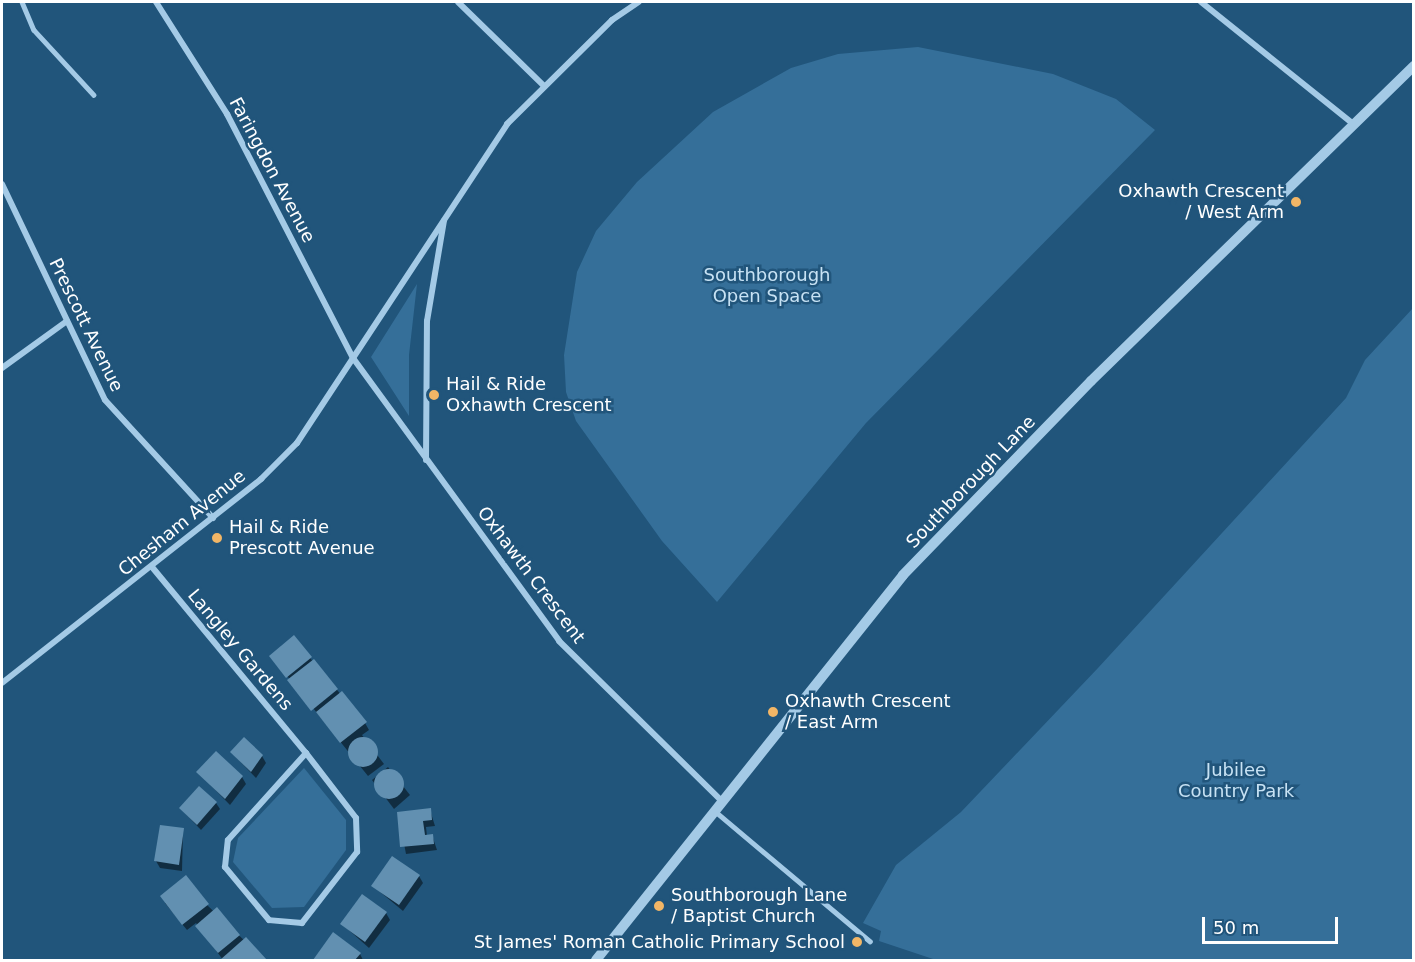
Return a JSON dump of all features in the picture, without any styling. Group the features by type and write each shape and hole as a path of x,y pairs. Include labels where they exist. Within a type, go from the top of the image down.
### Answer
{"street":[{"name":"Faringdon Avenue","path":"156,2 228,114 353,358"},
{"path":"458,2 543,85"},
{"path":"353,358 507,124 543,85 639,2"},
{"path":"1201,2 1352,123"},
{"name":"Southborough Lane","path":"597,960 903,575 1352,123 1413,66"},
{"name":"Prescott Avenue","path":"2,184 105,400 213,518"},
{"path":"426,461 427,321 446,214"},
{"path":"2,368 67,321"},
{"name":"Oxhawth Crescent","path":"353,358 559,641 722,801"},
{"name":"Chesham Avenue","path":"2,683 213,518 297,443 353,358"},
{"name":"Langley Gardens","path":"152,567 306,753 356,818 357,852 302,923 269,920 225,867 228,840 306,753"}],"lane":[{"path":"22,2 34,30 94,95"},
{"path":"714,811 870,941"}],"green space":[{"name":"Southborough Open Space","path":"918,47 1053,74 1116,99 1155,130 866,423 717,602 662,541 576,421 566,392 564,355 577,272 596,231 637,182 713,112 791,68 838,54"},
{"path":"417,284 409,355 409,416 371,357"},
{"name":"Jubilee Country Park","path":"1413,308 1413,960 936,960 879,941 881,931 863,923 896,865 961,812 1098,668 1346,398 1365,360"},
{"path":"304,768 346,820 346,850 304,907 272,908 233,862 238,838"}],"building":[{"path":"294,635 312,657 286,678 269,656"},
{"path":"314,659 338,689 311,711 287,680"},
{"path":"342,691 367,722 340,743 316,712"},
{"path":"244,737 263,755 251,772 230,752"},
{"path":"363,737 369,738 377,746 377,758 369,766 363,767 357,766 349,758 348,752 349,746 357,738"},
{"path":"216,751 243,776 225,799 196,772"},
{"path":"389,769 400,773 404,784 400,795 389,799 378,795 374,784 378,773"},
{"path":"199,786 217,802 197,825 179,808"},
{"path":"431,808 432,820 423,821 425,835 433,834 434,844 400,847 397,812"},
{"path":"160,825 184,828 179,865 154,861"},
{"path":"392,856 420,875 399,905 371,886"},
{"path":"186,875 209,904 182,925 160,896"},
{"path":"362,894 387,912 365,942 340,924"},
{"path":"217,907 240,935 218,953 195,926"},
{"path":"333,932 361,953 355,960 313,960"},
{"path":"246,937 267,960 220,960"}],"place":[{"name":"Oxhawth Crescent / West Arm","path":"1296,202"},
{"name":"Hail & Ride Oxhawth Crescent","path":"434,395"},
{"name":"Hail & Ride Prescott Avenue","path":"217,538"},
{"name":"Oxhawth Crescent / East Arm","path":"773,712"},
{"name":"Southborough Lane / Baptist Church","path":"659,906"},
{"name":"St James' Roman Catholic Primary School","path":"857,942"}]}
